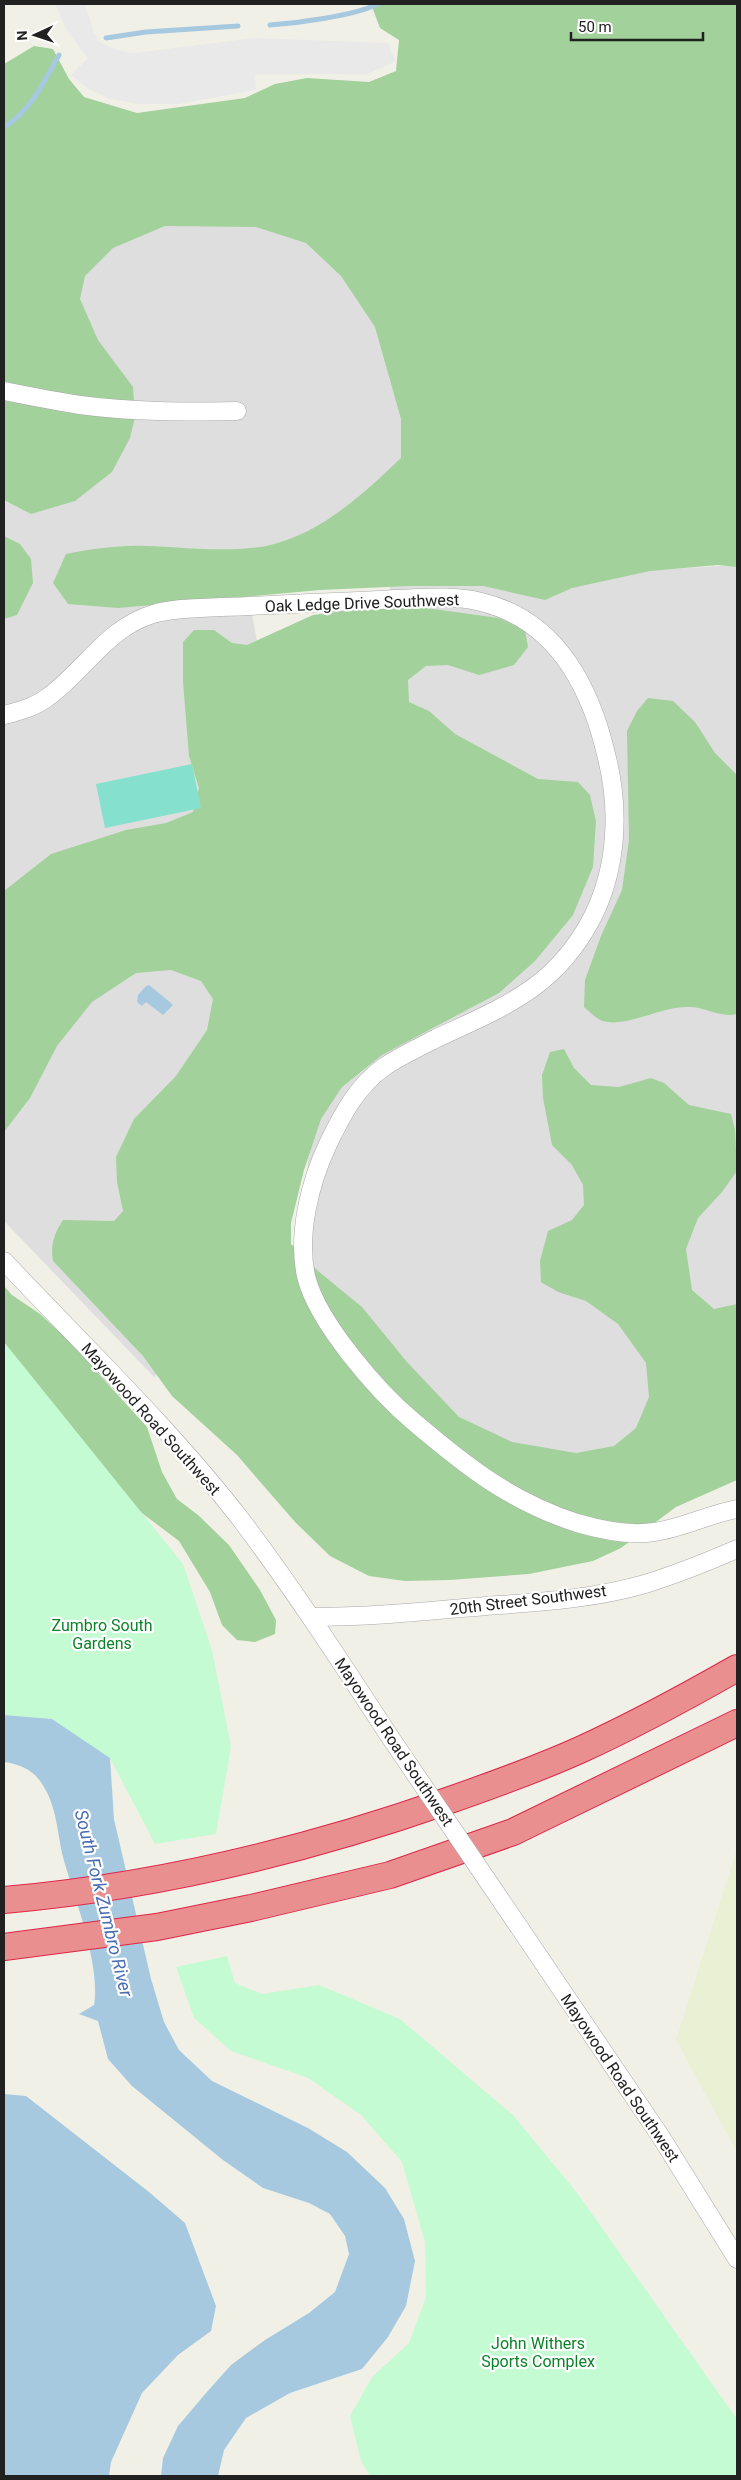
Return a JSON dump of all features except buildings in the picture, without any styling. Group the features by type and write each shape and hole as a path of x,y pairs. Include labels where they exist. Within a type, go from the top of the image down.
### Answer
{"highway":[{"path":"15,1899 121,1885 240,1863 372,1828 493,1785 581,1749 675,1703 737,1668"},
{"path":"4,1948 157,1927 250,1908 390,1875 513,1832 737,1723"}],"street":[{"path":"4,391 80,405 145,410 237,411"},
{"name":"Oak Ledge Drive Southwest","path":"4,715 29,708 50,696 123,627 155,614 199,608 434,597 479,601 523,616 556,646 582,686 602,734 612,778 615,824 609,872 594,914 572,952 542,984 507,1006 404,1054 380,1069 359,1091 341,1116 321,1158 304,1234 307,1279 317,1304 341,1341 392,1403 453,1455 512,1496 544,1512 595,1528 637,1534 684,1526 737,1509"},
{"name":"Mayowood Road Southwest","path":"4,1261 182,1450 241,1521 311,1617 661,2137 737,2259"},
{"name":"20th Street Southwest","path":"311,1617 363,1617 551,1601 597,1594 643,1584 690,1569 737,1549"}],"shaded area":[{"path":"55,4 85,4 94,33 101,43 120,51 134,53 255,38 388,43 396,61 368,74 255,74 256,90 179,104 139,104 110,99 87,88 71,75 88,58 67,31"},
{"path":"427,162 448,582 737,565 737,1375 602,1476 498,1486 317,1304 304,1234 310,1116 373,823 390,585 248,592 293,836 155,1378 4,1221 4,375 38,181"},
{"path":"192,764 201,808 105,828 96,784"}],"green space":[{"path":"371,4 737,4 737,567 718,565 650,571 572,588 545,600 483,586 410,586 320,590 118,608 68,604 53,583 66,554 125,546 252,548 286,540 323,523 356,499 401,458 401,419 375,327 341,276 306,243 256,227 165,226 113,248 85,276 80,299 98,340 133,387 135,417 130,438 112,472 75,501 31,514 4,500 4,64 34,46 53,49 69,79 84,97 137,113 245,98 275,84 307,78 369,82 396,71 399,40 380,28"},
{"path":"4,536 20,544 31,559 33,583 17,615 4,619"},
{"path":"419,607 499,618 525,630 528,647 514,665 479,675 448,665 426,666 408,680 409,702 429,711 455,734 538,779 578,782 590,795 596,821 593,867 573,915 535,961 499,993 382,1055 342,1087 321,1119 304,1170 291,1223 291,1244 318,1271 362,1307 407,1362 459,1417 512,1442 576,1453 614,1446 636,1428 649,1397 646,1363 618,1324 586,1301 558,1292 541,1282 540,1261 548,1231 572,1220 584,1205 583,1185 572,1165 552,1145 543,1098 542,1075 550,1052 564,1049 574,1068 591,1085 619,1087 651,1078 664,1083 689,1105 731,1114 735,1130 737,1171 722,1192 698,1218 686,1249 692,1290 714,1309 737,1304 737,1480 676,1507 621,1548 593,1561 529,1574 450,1580 405,1581 369,1576 330,1556 295,1522 237,1455 172,1396 143,1356 53,1261 54,1239 63,1220 114,1221 123,1211 117,1182 116,1157 134,1119 176,1076 207,1030 213,999 201,981 171,970 136,973 92,1002 57,1046 30,1098 4,1132 4,891 51,854 126,830 166,823 193,812 199,788 189,756 183,682 183,642 194,630 214,630 232,643 247,645 313,615 351,610"},
{"path":"648,698 673,701 695,722 715,753 737,775 737,1014 725,1015 689,1007 667,1010 622,1022 612,1022 600,1020 584,1007 585,980 601,936 622,890 629,840 627,731 637,711"},
{"path":"4,1286 12,1295 40,1314 66,1338 147,1427 162,1472 177,1499 198,1515 229,1545 260,1590 276,1620 275,1634 255,1642 237,1640 222,1625 210,1592 179,1541 110,1489 4,1356"},
{"name":"Zumbro South Gardens","path":"4,1342 183,1564 212,1650 231,1747 216,1834 155,1844 110,1758 52,1719 4,1715"},
{"path":"737,1849 737,2152 676,2040"},
{"name":"John Withers Sports Complex","path":"227,1956 235,1983 262,1994 319,1985 400,2019 513,2115 578,2194 737,2419 737,2476 370,2476 361,2461 350,2416 372,2377 409,2343 426,2297 425,2242 402,2162 361,2115 308,2078 231,2051 194,2018 176,1967"}],"water":[{"path":"149,985 173,1005 163,1015 146,1002 142,1006 137,1002 138,995"},
{"name":"South Fork Zumbro River","path":"4,1715 52,1719 110,1758 114,1819 151,1979 164,2022 179,2050 212,2081 308,2128 347,2152 385,2188 404,2219 415,2261 406,2306 388,2337 362,2369 290,2393 246,2418 224,2450 218,2476 161,2476 163,2458 178,2426 231,2365 265,2340 309,2313 335,2292 349,2254 345,2236 330,2214 309,2203 263,2188 223,2160 132,2086 108,2059 98,2021 79,2014 94,2005 94,1971 85,1931 63,1857 54,1810 47,1792 35,1775 21,1766 4,1762"},
{"path":"4,2094 26,2096 149,2192 185,2223 216,2306 211,2331 178,2355 142,2393 111,2462 109,2476 4,2476"}],"waterway":[{"path":"270,25 310,21 355,12 378,4"},
{"path":"106,38 146,32 238,26"},
{"path":"4,127 22,113 29,104 59,55"}]}
